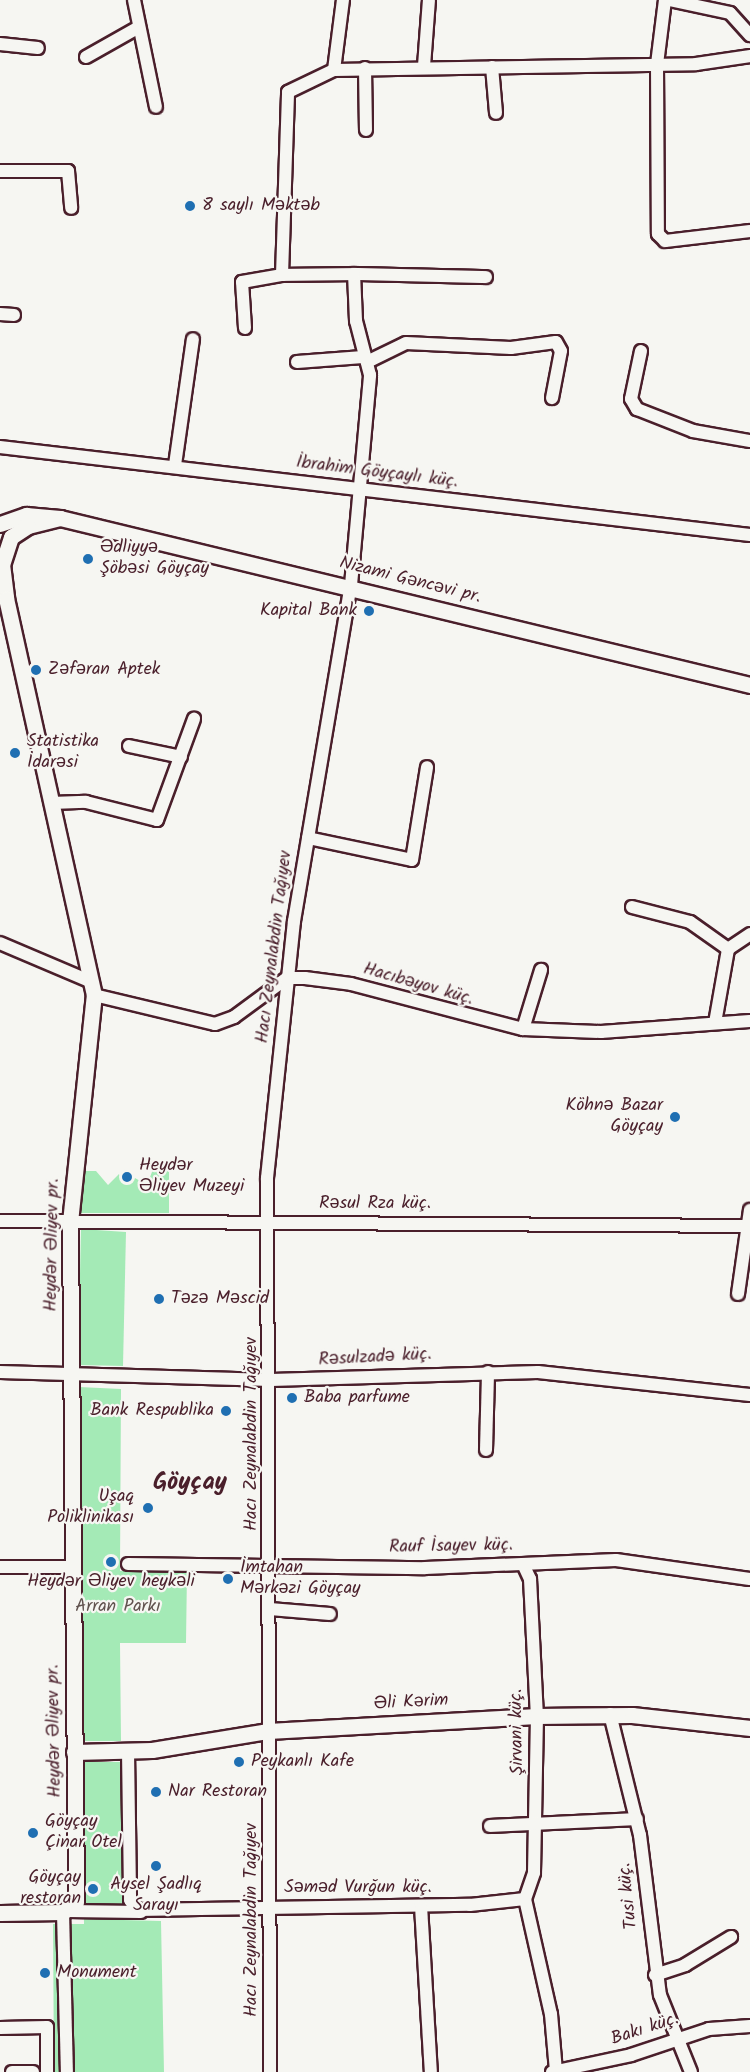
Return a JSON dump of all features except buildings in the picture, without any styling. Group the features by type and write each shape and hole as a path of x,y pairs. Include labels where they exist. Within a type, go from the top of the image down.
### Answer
{"main road":[{"name":"Nizami Gəncəvi pr.","path":"0,526 26,515 60,518 351,585 750,685"},
{"path":"2,549 28,525 60,518"},
{"path":"0,526 6,599"},
{"path":"0,581 6,599"},
{"name":"Heydər Əliyev pr.","path":"6,599 93,989 70,1222 74,1752 69,1908"},
{"name":"Əli Kərim","path":"74,1752 128,1751 268,1731 537,1716 610,1714 750,1728"},
{"path":"0,1913 69,1908"}],"street":[{"path":"134,0 156,107"},
{"path":"334,70 343,0"},
{"path":"424,66 429,0"},
{"path":"750,35 730,13 667,0 657,64 660,238 750,231"},
{"path":"86,57 139,27"},
{"path":"0,44 38,48"},
{"path":"282,275 288,92 298,82 334,70 364,68 657,64 750,56"},
{"path":"492,67 496,113"},
{"path":"364,68 366,130"},
{"path":"0,171 68,171 71,208"},
{"name":"Hacı Zeynalabdin Tağıyev","path":"270,2072 272,1907 268,1731 271,1380 266,1221 287,978 351,585 370,393 354,274"},
{"path":"245,328 242,282 282,275 486,277"},
{"path":"0,314 14,315"},
{"path":"175,465 193,339"},
{"path":"297,362 365,359 406,343 511,348 556,342 561,351 552,398"},
{"path":"641,351 631,399 637,409 693,431 750,441"},
{"name":"İbrahim Göyçaylı küç.","path":"0,447 175,465 750,535"},
{"path":"51,803 86,802 157,820 194,719"},
{"path":"129,747 181,757"},
{"path":"308,838 412,860 428,767"},
{"path":"632,907 690,922 728,949"},
{"path":"715,1023 728,949 750,934"},
{"path":"0,943 93,989 215,1024 287,978"},
{"path":"523,1029 541,970"},
{"name":"Hacıbəyov küç.","path":"287,978 351,984 523,1029 601,1032 750,1022"},
{"path":"738,1294 750,1210"},
{"name":"Rəsul Rza küç.","path":"0,1221 749,1226"},
{"name":"Rəsulzadə küç.","path":"0,1372 271,1380 488,1372 576,1374 750,1395"},
{"path":"486,1450 488,1372"},
{"name":"Rauf İsayev küç.","path":"128,1564 271,1562 425,1568 643,1561 750,1579"},
{"name":"Şirvani küç.","path":"523,1564 531,1579 537,1716 537,1823 534,1873 525,1899"},
{"path":"0,1567 73,1567"},
{"path":"270,1609 330,1614"},
{"name":"Tusi küç.","path":"610,1714 637,1819 656,1975 691,2072"},
{"path":"128,1751 130,1900 142,1912"},
{"path":"490,1826 637,1819"},
{"path":"525,1899 551,2014 554,2072"},
{"name":"Səməd Vurğun küç.","path":"69,1908 142,1912 272,1907 421,1906 525,1899"},
{"path":"421,1906 431,2072"},
{"path":"67,2072 69,1908"},
{"path":"656,1975 685,1965 732,1937"},
{"name":"Bakı küç.","path":"554,2072 678,2038 750,2026"},
{"path":"0,2028 47,2027 47,2072"},
{"path":"12,2072 33,2072"}],"green space":[{"path":"155,1164 169,1165 169,1213 79,1213 82,1171 96,1171 108,1185 119,1174 126,1185 135,1178 147,1185"},
{"path":"81,1229 126,1232 123,1366 78,1365"},
{"name":"Arran Parkı","path":"79,1387 121,1389 120,1571 187,1571 186,1643 120,1643 121,1741 83,1741"},
{"path":"81,1762 123,1762 123,1920 161,1921 164,2072 54,2072 53,1924 84,1924"}],"place":[{"name":"8 saylı Məktəb","path":"190,206"},
{"name":"Ədliyyə Şöbəsi Göyçay","path":"88,559"},
{"name":"Kapital Bank","path":"369,611"},
{"name":"Zəfəran Aptek","path":"36,670"},
{"name":"Statistika İdarəsi","path":"15,753"},
{"name":"Köhnə Bazar Göyçay","path":"675,1117"},
{"name":"Heydər Əliyev Muzeyi","path":"127,1177"},
{"name":"Təzə Məscid","path":"159,1299"},
{"name":"Baba parfume","path":"292,1398"},
{"name":"Bank Respublika","path":"226,1411"},
{"name":"Uşaq Poliklinikası","path":"148,1508"},
{"name":"Heydər Əliyev heykəli","path":"111,1562"},
{"name":"İmtahan Mərkəzi Göyçay","path":"228,1579"},
{"name":"Peykanlı Kafe","path":"239,1762"},
{"name":"Nar Restoran","path":"156,1792"},
{"name":"Göyçay Çinar Otel","path":"33,1833"},
{"name":"Aysel Şadlıq Sarayı","path":"156,1866"},
{"name":"Göyçay restoran","path":"93,1889"},
{"name":"Monument","path":"45,1973"}],"district":[{"name":"Göyçay","path":"190,1483"}]}
